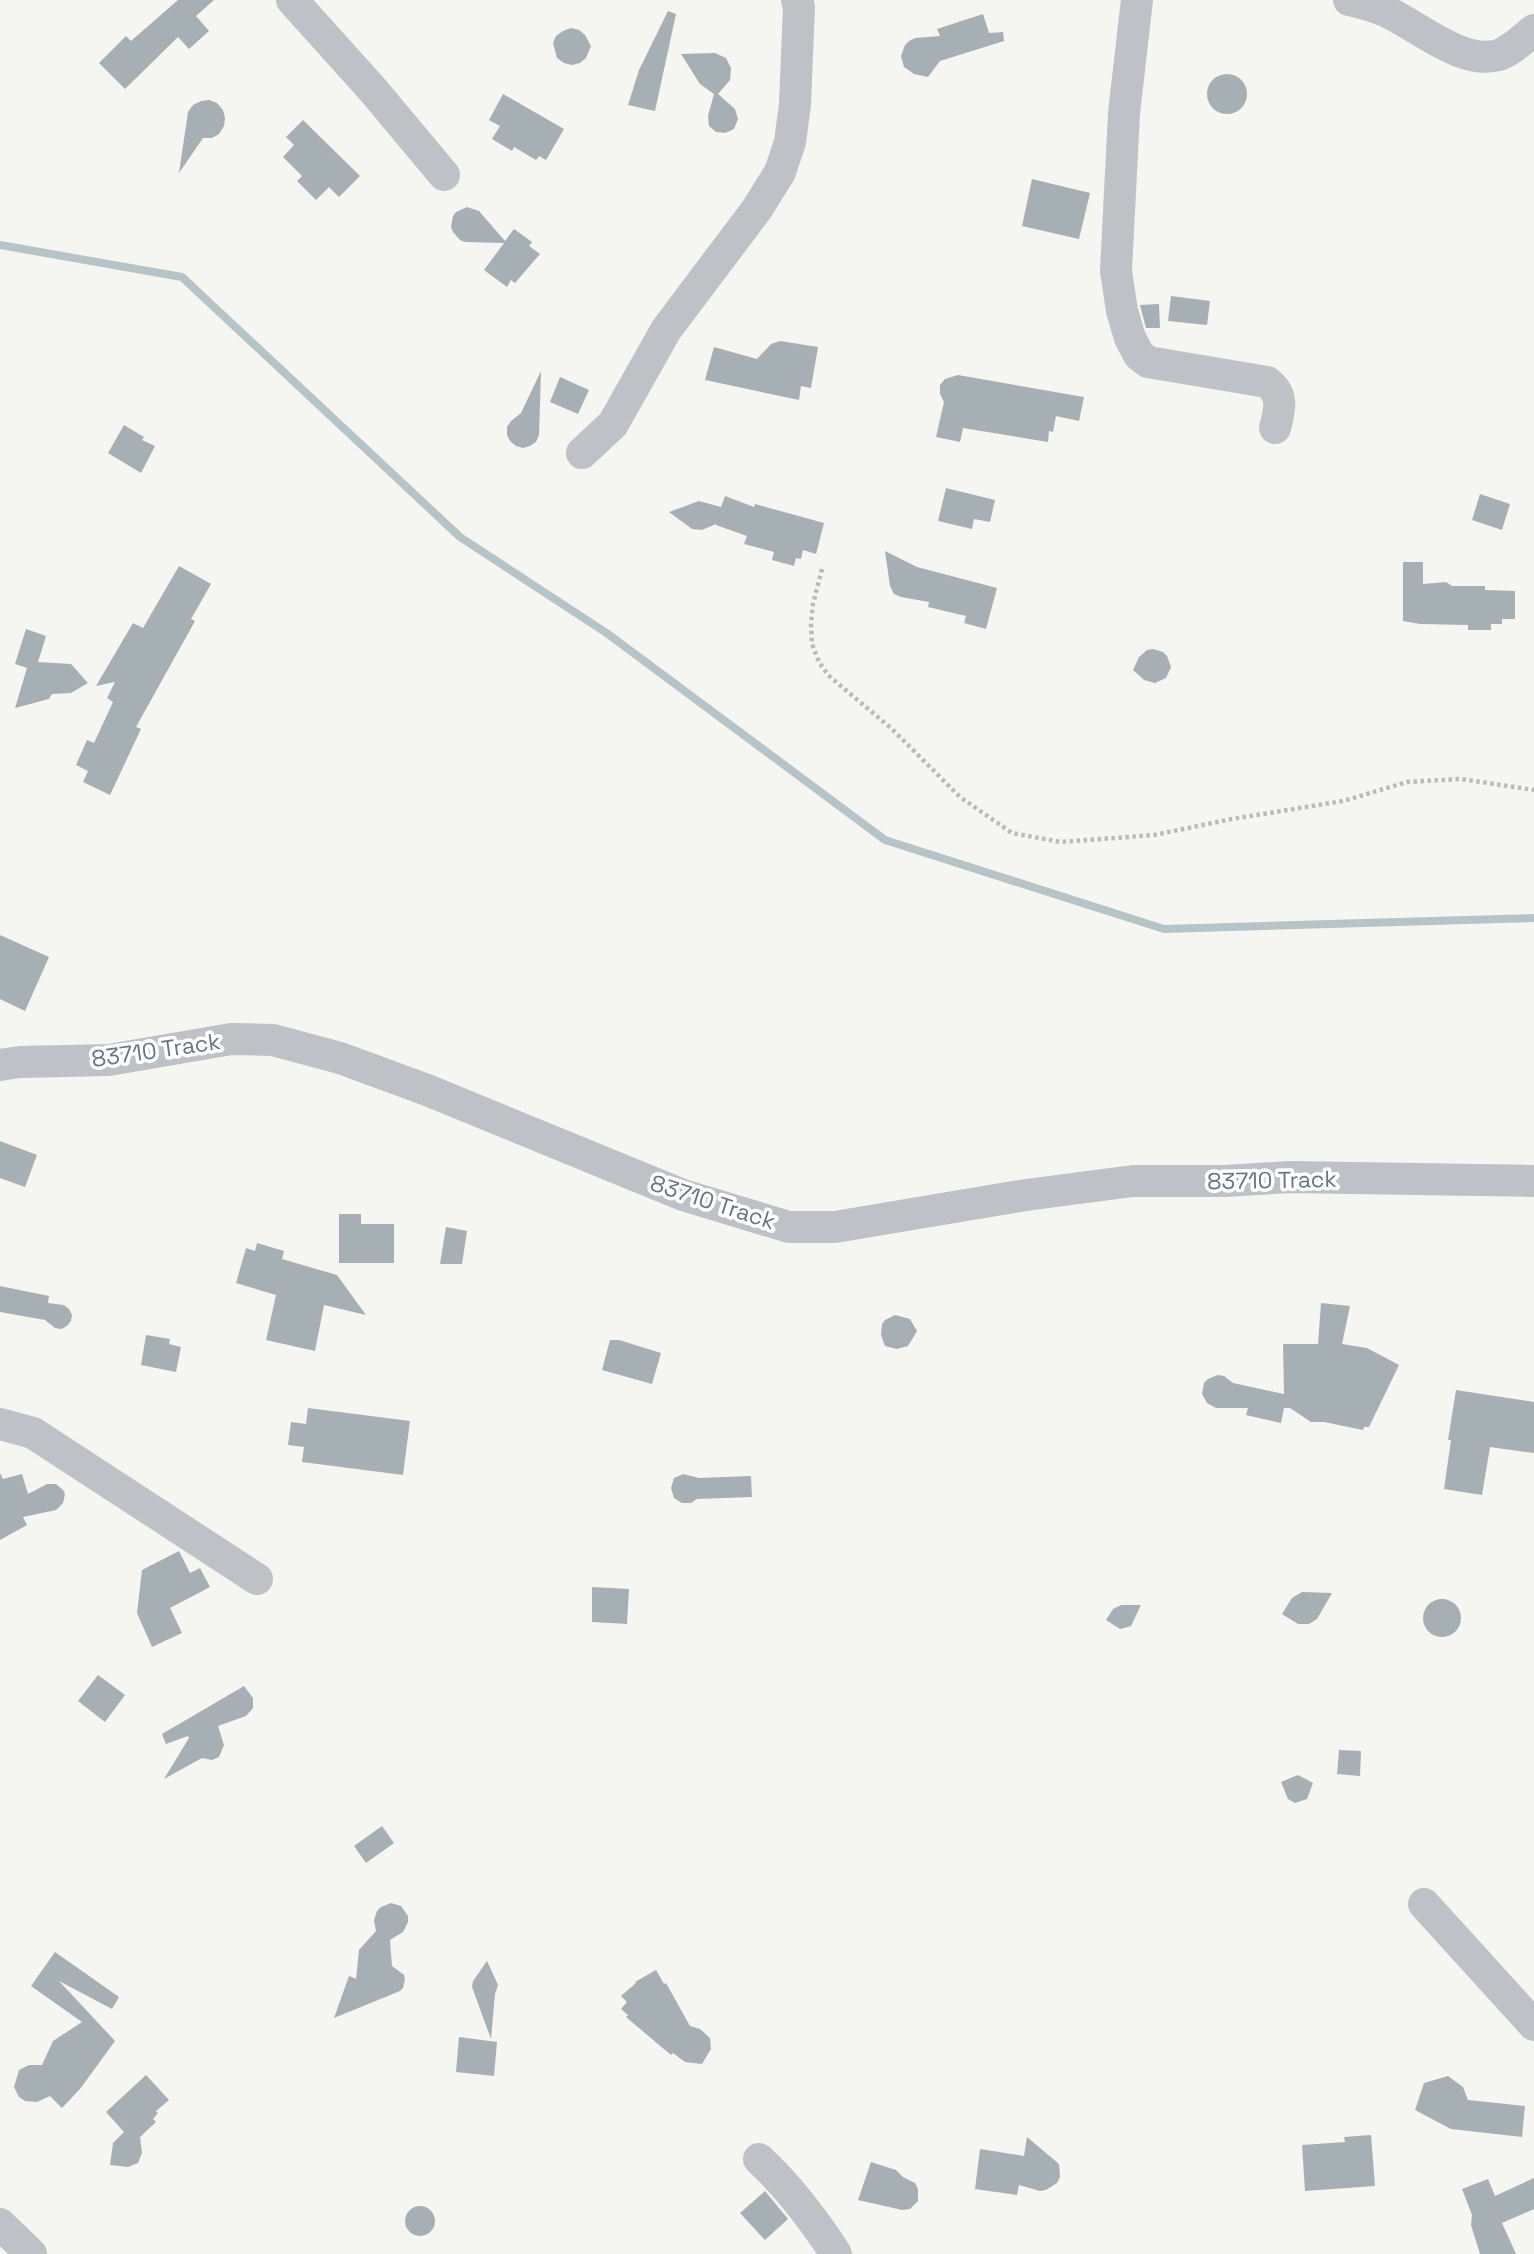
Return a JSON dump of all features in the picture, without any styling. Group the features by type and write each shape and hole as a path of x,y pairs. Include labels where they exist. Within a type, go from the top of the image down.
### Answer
{"street":[{"path":"292,0 373,90 444,175"},
{"path":"582,453 613,424 666,330 757,209 780,172 790,142 794,104 799,7 797,0"},
{"path":"1137,0 1124,113 1116,271 1122,311 1130,338 1139,355 1148,362 1266,382 1274,388 1280,399 1275,428"},
{"path":"1349,0 1385,10 1455,49 1478,57 1498,55 1534,30"},
{"name":"83710 Track","path":"0,1065 109,1060 231,1039 273,1040 340,1058 427,1090 683,1195 789,1227 835,1227 1026,1195 1133,1181 1226,1181 1290,1177 1534,1181"},
{"path":"0,1424 33,1433 257,1579"},
{"path":"1424,1904 1534,2025"},
{"path":"759,2159 786,2186 817,2224 836,2254"},
{"path":"0,2224 31,2254"}],"path":[{"path":"822,569 813,604 812,644 828,675 892,729 960,797 1012,833 1062,842 1154,835 1343,801 1407,782 1461,779 1534,790"}],"building":[{"path":"178,0 214,0 196,16 209,31 189,49 178,37 125,89 99,63 126,36 131,41"},
{"path":"668,11 676,14 655,111 628,105 639,70"},
{"path":"983,14 989,33 1003,32 1004,41 940,61 928,77 914,74 904,67 901,56 909,41 940,36 937,29"},
{"path":"571,28 585,35 591,46 586,58 572,65 557,58 553,43 556,36"},
{"path":"715,53 726,58 731,68 730,80 718,94 735,109 738,119 734,129 725,133 716,132 709,126 708,116 714,94 700,84 681,54"},
{"path":"1227,74 1241,80 1247,94 1241,108 1227,114 1213,108 1207,94 1213,80"},
{"path":"503,94 564,129 546,160 539,156 536,160 514,147 512,151 492,139 500,126 489,120"},
{"path":"209,100 217,103 223,110 224,126 219,134 212,138 203,138 179,173 188,112 193,105"},
{"path":"303,120 360,176 339,197 329,187 316,200 297,181 302,176 283,157 294,145 286,137"},
{"path":"1032,179 1090,193 1079,239 1022,226"},
{"path":"467,207 479,211 505,241 514,229 532,242 529,246 540,254 515,283 511,280 507,287 484,270 504,243 465,242 453,232 453,216"},
{"path":"1171,296 1210,301 1207,325 1168,321"},
{"path":"1159,304 1160,328 1146,328 1140,305"},
{"path":"780,341 818,347 811,388 801,386 799,400 705,380 714,347 757,359 771,344"},
{"path":"541,371 539,435 536,442 523,448 510,441 507,427 521,413"},
{"path":"958,375 1084,397 1079,421 1056,416 1053,432 1049,431 1048,442 963,428 960,442 936,437 944,402 940,385 945,379"},
{"path":"560,377 589,390 578,414 550,402"},
{"path":"124,425 144,437 142,440 155,446 141,473 108,453"},
{"path":"946,488 995,500 990,522 974,519 972,529 938,521"},
{"path":"1480,494 1510,504 1502,530 1472,520"},
{"path":"725,496 754,507 755,504 824,523 816,554 803,550 801,559 796,558 794,566 772,560 774,552 744,544 747,536 716,524 702,530 692,529 669,512 699,501 721,507"},
{"path":"885,551 917,567 997,588 986,629 964,623 966,616 928,607 929,602 894,594 890,586"},
{"path":"1403,562 1423,562 1423,584 1446,582 1452,586 1485,586 1485,590 1515,591 1515,619 1502,619 1502,624 1491,624 1491,630 1468,630 1468,625 1403,621"},
{"path":"179,566 211,584 191,619 195,621 136,727 141,729 110,795 83,782 88,771 76,765 87,740 94,743 113,702 107,698 115,682 96,686 133,623 143,628"},
{"path":"26,629 46,636 38,662 71,664 88,683 71,693 52,694 49,699 15,708 27,668 15,664"},
{"path":"1153,649 1167,656 1171,667 1166,678 1155,683 1144,680 1133,670 1139,657 1147,650"},
{"path":"0,935 49,957 25,1011 0,999"},
{"path":"0,1141 37,1155 25,1187 0,1178"},
{"path":"339,1214 361,1214 361,1224 394,1224 394,1263 339,1263"},
{"path":"446,1227 467,1231 462,1264 440,1264"},
{"path":"257,1243 284,1251 282,1259 337,1275 366,1315 324,1305 315,1351 266,1340 276,1295 236,1283 246,1248 255,1251"},
{"path":"0,1286 49,1296 48,1303 64,1305 69,1309 71,1321 61,1329 45,1320 0,1312"},
{"path":"1321,1303 1350,1306 1342,1344 1367,1348 1399,1365 1369,1427 1364,1427 1363,1430 1311,1422 1290,1408 1284,1408 1281,1423 1246,1415 1248,1408 1216,1408 1207,1403 1202,1394 1204,1383 1218,1375 1233,1383 1284,1394 1283,1344 1318,1344"},
{"path":"895,1315 910,1319 917,1331 908,1346 897,1349 885,1346 881,1335 882,1324"},
{"path":"146,1335 170,1339 169,1344 181,1347 176,1372 141,1365"},
{"path":"610,1340 619,1340 661,1353 652,1384 602,1370"},
{"path":"1456,1390 1534,1402 1534,1453 1490,1447 1482,1495 1444,1489"},
{"path":"308,1408 410,1421 403,1475 302,1462 304,1447 288,1445 291,1422 306,1424"},
{"path":"0,1473 3,1479 22,1474 28,1494 47,1484 56,1484 65,1494 63,1503 56,1510 23,1517 27,1525 0,1540"},
{"path":"683,1474 699,1478 751,1476 752,1497 697,1499 691,1503 682,1503 674,1498 671,1488 674,1478"},
{"path":"179,1551 190,1573 200,1568 210,1587 170,1608 182,1633 152,1647 137,1613 142,1570"},
{"path":"592,1587 629,1589 627,1624 592,1622"},
{"path":"1302,1592 1332,1593 1317,1619 1309,1624 1298,1624 1282,1614 1292,1598"},
{"path":"1442,1599 1455,1605 1461,1618 1455,1631 1442,1637 1429,1631 1423,1618 1429,1605"},
{"path":"1121,1605 1141,1605 1131,1626 1120,1629 1106,1620 1113,1609"},
{"path":"98,1675 125,1695 105,1722 78,1701"},
{"path":"244,1686 253,1698 253,1708 246,1716 218,1726 224,1745 219,1757 212,1760 202,1758 164,1779 189,1738 188,1736 166,1744 162,1734"},
{"path":"1339,1750 1361,1751 1360,1776 1337,1774"},
{"path":"1298,1775 1313,1783 1307,1799 1295,1803 1288,1799 1281,1782"},
{"path":"382,1826 394,1843 366,1863 354,1846"},
{"path":"391,1903 401,1906 408,1916 403,1932 390,1940 392,1966 404,1975 403,1988 334,2018 349,1976 356,1979 359,1950 376,1931 374,1920 377,1911"},
{"path":"55,1952 119,1997 112,2009 59,1981 115,2041 80,2089 62,2108 50,2096 37,2102 25,2101 19,2097 14,2087 19,2070 29,2065 42,2065 53,2041 82,2022 31,1986"},
{"path":"487,1961 498,1985 491,2039 472,1987 473,1981"},
{"path":"656,1970 690,2026 700,2029 710,2038 711,2049 702,2064 685,2062 673,2053 671,2055 626,2017 628,2015 621,2009 627,2002 621,1996 635,1982"},
{"path":"459,2037 497,2042 494,2076 456,2072"},
{"path":"146,2075 169,2100 156,2111 158,2113 153,2119 156,2122 140,2137 142,2153 138,2163 128,2167 110,2165 113,2143 124,2132 106,2112"},
{"path":"1448,2076 1463,2087 1468,2100 1525,2106 1522,2137 1451,2129 1415,2110 1424,2083"},
{"path":"1371,2135 1375,2186 1305,2191 1302,2145 1345,2142 1344,2137"},
{"path":"1027,2137 1059,2164 1060,2177 1057,2183 1040,2191 1019,2185 1017,2195 975,2189 980,2149 1024,2156"},
{"path":"871,2162 896,2170 915,2183 918,2201 910,2209 902,2210 858,2200"},
{"path":"1534,2178 1534,2209 1502,2223 1516,2254 1480,2254 1471,2225 1472,2215 1462,2189 1488,2179 1495,2196"},
{"path":"765,2191 788,2219 765,2240 740,2213"},
{"path":"420,2206 430,2211 435,2221 430,2231 420,2236 410,2231 405,2221 410,2211"}],"waterway":[{"path":"0,245 182,277 460,537 608,634 885,840 1164,929 1534,918"}]}
